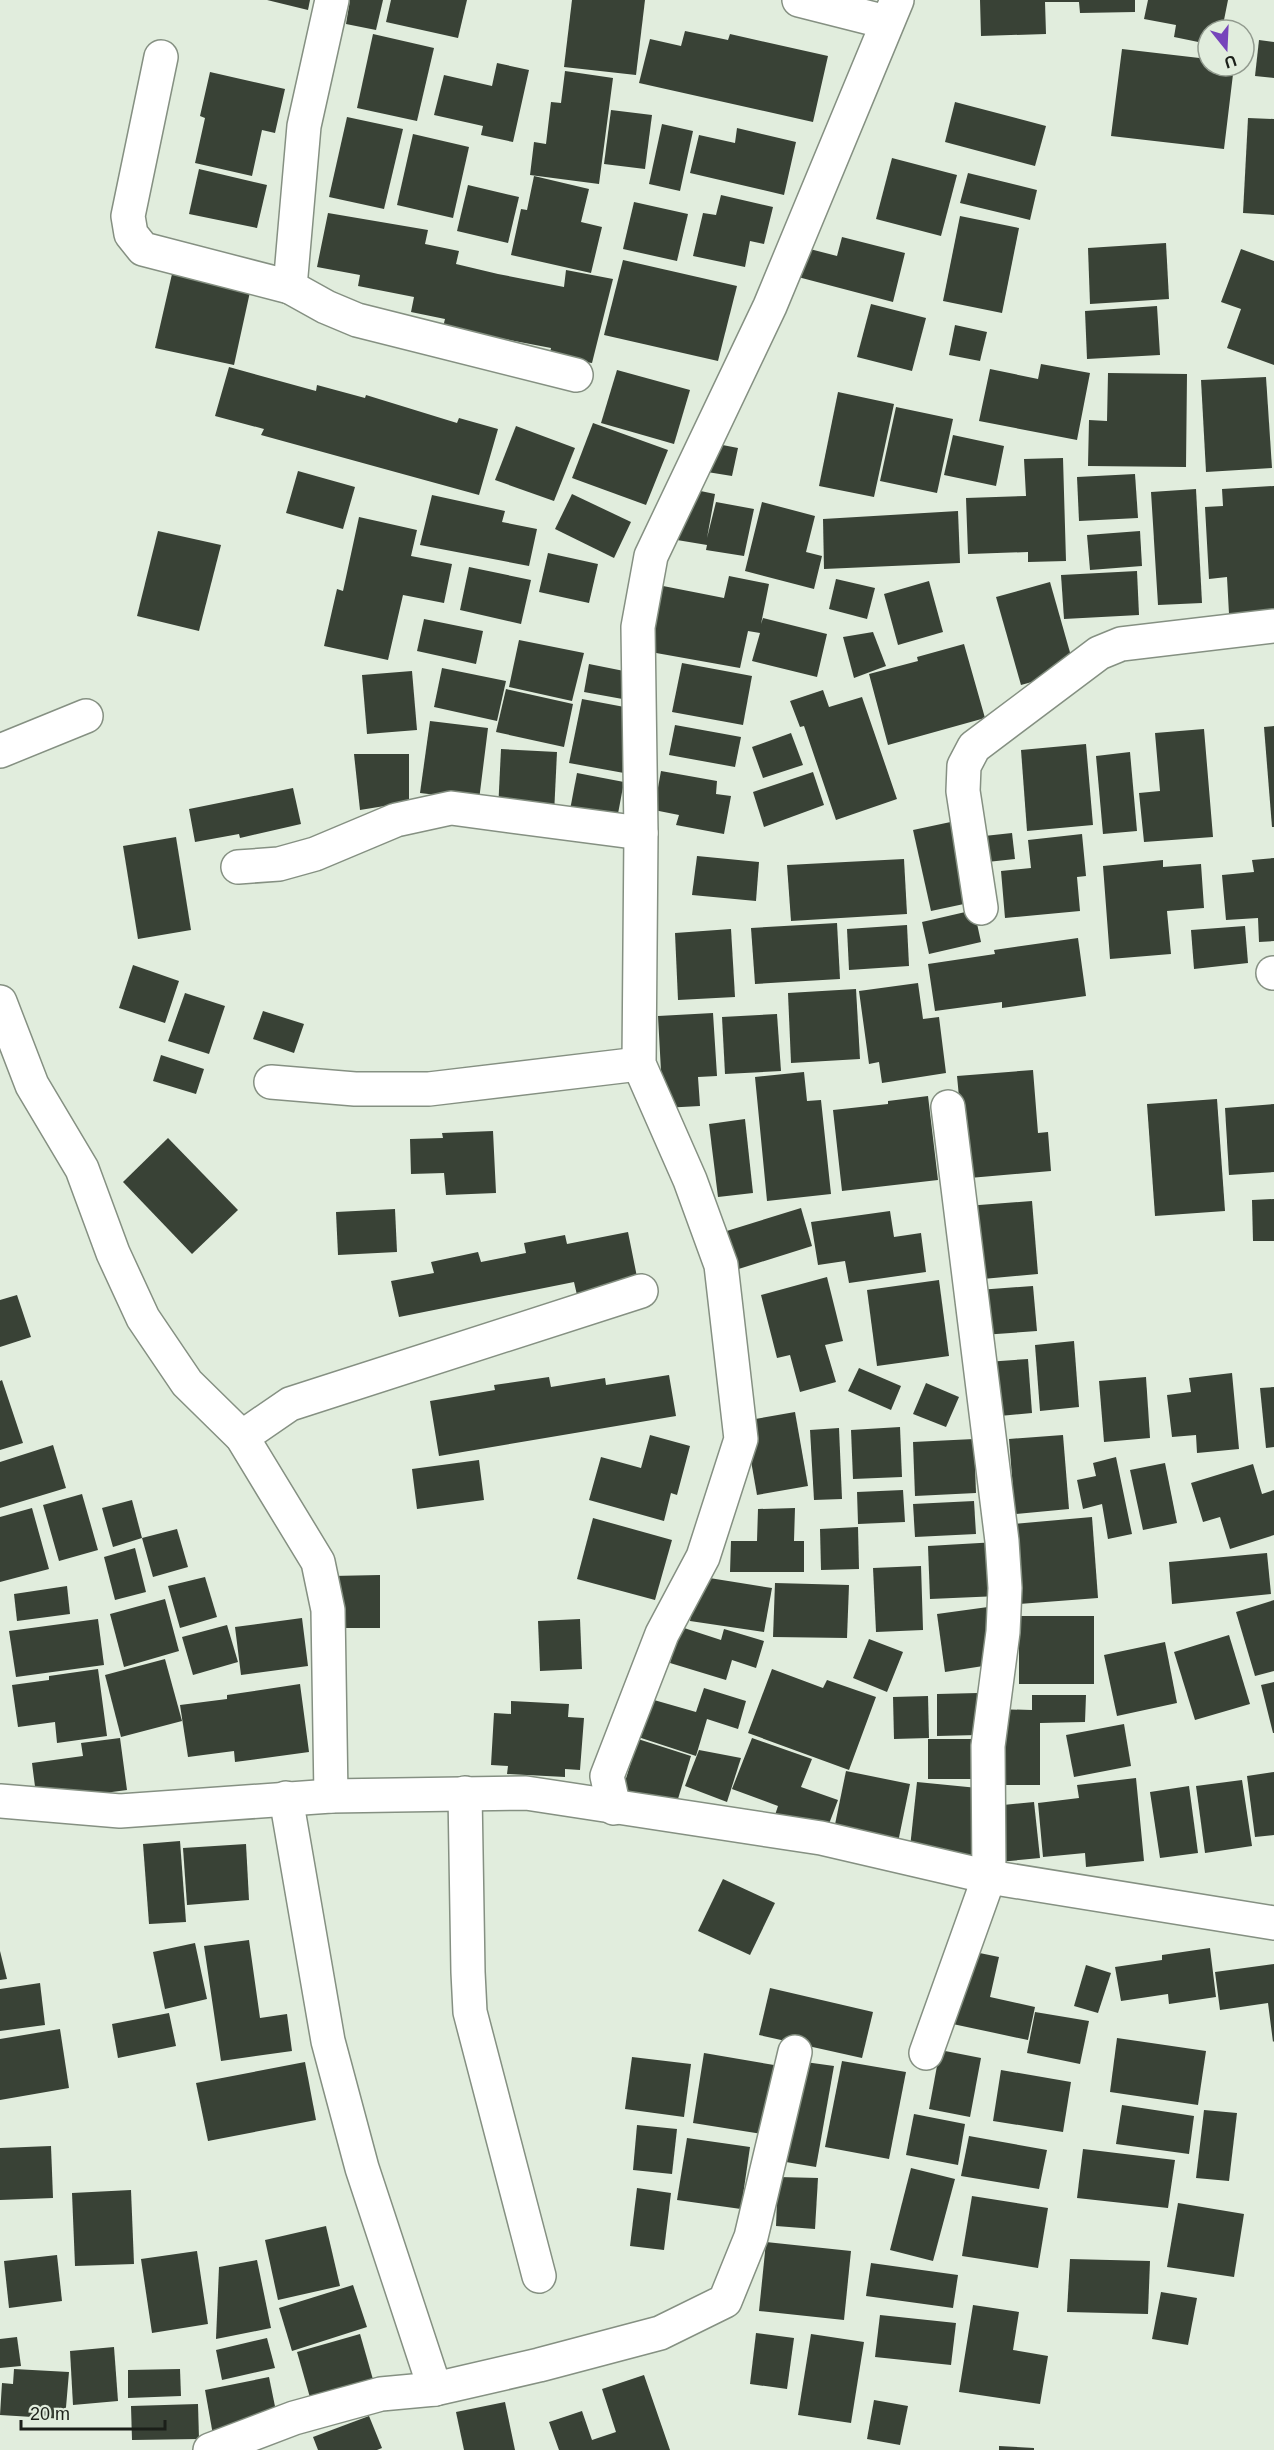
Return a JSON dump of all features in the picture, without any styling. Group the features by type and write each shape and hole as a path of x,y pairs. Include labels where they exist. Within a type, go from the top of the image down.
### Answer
{"street":[{"path":"290,287 304,126 332,0"},
{"path":"614,1808 607,1776 662,1634 703,1557 741,1439 721,1265 690,1180 639,1064 641,833 638,627 651,556 770,306 891,11 800,0"},
{"path":"161,57 128,216 131,234 143,249 290,287 326,307 357,320 576,375"},
{"path":"981,908 963,791 964,766 974,747 1099,653 1121,644 1274,626"},
{"path":"0,751 86,716"},
{"path":"238,867 288,862 315,854 396,820 452,808 641,833"},
{"path":"1,1010 32,1085 82,1169 113,1253 143,1318 187,1383 242,1437 318,1562 328,1610 331,1796"},
{"path":"271,1082 355,1089 429,1089 639,1064"},
{"path":"926,2054 989,1877 988,1746 1003,1632 1005,1588 1002,1541 948,1107"},
{"path":"242,1437 290,1404 641,1291"},
{"path":"465,1793 468,1972 471,2012 539,2276"},
{"path":"0,1802 120,1811 331,1796 526,1793 821,1838 989,1877 1274,1923"},
{"path":"286,1798 328,2041 362,2168 435,2389"},
{"path":"210,2450 294,2418 381,2394 435,2389 539,2365 660,2333 725,2301 751,2237 795,2052"}],"building":[{"path":"267,0 310,0 308,10"},
{"path":"350,0 383,0 376,30 346,24"},
{"path":"391,0 467,0 458,38 386,22"},
{"path":"572,0 645,0 636,75 564,67"},
{"path":"980,0 1135,0 1135,12 1080,13 1079,2 1045,2 1046,34 981,36"},
{"path":"1148,0 1228,0 1224,18 1196,18 1196,42 1174,37 1176,25 1144,19"},
{"path":"685,31 728,40 730,34 828,56 813,122 639,83 650,39 681,46"},
{"path":"373,34 434,48 417,121 357,108"},
{"path":"1259,40 1274,42 1274,78 1256,76"},
{"path":"1122,49 1196,58 1196,78 1233,78 1224,149 1111,136"},
{"path":"497,63 529,70 513,142 481,135 483,126 434,115 444,75 492,86"},
{"path":"565,71 613,78 599,184 530,175 534,142 546,144 551,102 561,103"},
{"path":"210,72 285,89 275,133 262,130 252,176 195,163 205,118 200,116"},
{"path":"955,102 1046,126 1035,166 945,142"},
{"path":"611,110 652,115 645,169 604,164"},
{"path":"347,117 403,129 384,209 329,197"},
{"path":"1248,118 1274,119 1274,215 1243,213"},
{"path":"662,124 693,131 680,191 649,184"},
{"path":"737,128 796,142 784,195 690,173 699,135 735,143"},
{"path":"413,134 469,147 453,218 397,205"},
{"path":"892,158 957,175 941,236 876,219"},
{"path":"199,169 267,185 257,228 189,214"},
{"path":"968,173 1037,190 1030,220 960,203"},
{"path":"534,176 589,189 581,222 602,227 591,273 511,255 521,209 527,210"},
{"path":"468,185 519,197 508,243 457,231"},
{"path":"721,195 773,207 764,244 750,241 745,267 693,256 703,213 716,215"},
{"path":"634,202 688,214 677,261 623,249"},
{"path":"328,213 428,230 425,244 459,251 456,264 498,274 564,287 566,270 613,279 592,363 549,357 551,348 443,327 445,319 411,312 414,297 358,286 360,275 317,267"},
{"path":"960,216 1019,228 1002,313 943,301"},
{"path":"842,237 905,253 893,302 798,277 806,248 837,256"},
{"path":"1166,243 1169,299 1090,304 1088,248"},
{"path":"1241,249 1274,261 1274,365 1227,348 1241,309 1221,302"},
{"path":"623,260 737,286 718,361 604,335"},
{"path":"172,274 250,292 234,365 155,348"},
{"path":"871,304 926,318 912,371 857,357"},
{"path":"1157,306 1160,355 1087,359 1085,311"},
{"path":"955,325 987,332 980,361 949,355"},
{"path":"1041,364 1090,373 1077,440 979,421 990,369 1038,379"},
{"path":"229,367 316,391 317,385 365,398 366,395 457,423 459,418 498,429 479,495 261,435 264,429 215,416"},
{"path":"617,370 690,390 674,444 601,423"},
{"path":"1108,373 1187,374 1186,467 1088,466 1089,420 1107,421"},
{"path":"1266,377 1272,468 1206,472 1201,380"},
{"path":"838,392 894,404 874,497 819,486"},
{"path":"896,407 953,419 937,493 880,481"},
{"path":"593,423 668,450 646,505 572,478"},
{"path":"516,426 575,448 554,501 495,480"},
{"path":"953,435 1004,446 996,486 944,475"},
{"path":"707,442 738,448 732,476 701,471"},
{"path":"1063,458 1066,561 1028,562 1028,552 968,554 966,498 1026,496 1024,459"},
{"path":"298,471 355,487 343,529 286,513"},
{"path":"1135,474 1138,518 1079,521 1077,477"},
{"path":"1274,486 1274,611 1229,614 1227,577 1209,579 1205,507 1223,506 1222,489"},
{"path":"686,488 715,494 707,538 716,502 754,509 744,556 706,550 707,545 677,540"},
{"path":"1196,489 1202,603 1158,605 1151,492"},
{"path":"572,494 631,522 614,558 555,529"},
{"path":"432,495 505,511 502,522 537,529 529,566 420,545"},
{"path":"762,502 815,516 806,552 822,556 814,589 745,571"},
{"path":"958,511 960,563 824,569 823,519"},
{"path":"359,517 417,530 411,556 452,564 444,603 403,595 388,660 324,646 337,589 343,591"},
{"path":"158,531 221,545 199,631 137,616"},
{"path":"1140,531 1142,566 1090,570 1087,535"},
{"path":"548,553 598,564 589,603 539,592"},
{"path":"469,567 531,580 521,624 460,610"},
{"path":"1137,571 1139,615 1064,619 1061,575"},
{"path":"729,576 769,584 761,624 763,618 827,634 817,677 752,661 760,633 748,631 740,668 645,651 658,585 724,598"},
{"path":"836,579 875,588 867,619 829,609"},
{"path":"929,581 943,632 898,645 884,594"},
{"path":"1050,582 1075,670 1021,685 996,597"},
{"path":"424,619 483,631 476,664 417,651"},
{"path":"873,632 886,666 854,678 843,637"},
{"path":"519,640 584,653 572,701 509,687"},
{"path":"964,644 985,718 888,745 869,674 918,661 917,657"},
{"path":"682,663 752,676 743,725 672,712"},
{"path":"589,664 634,673 628,700 584,692"},
{"path":"442,668 506,681 497,721 434,707"},
{"path":"412,671 417,730 367,734 362,675"},
{"path":"506,689 573,704 564,747 496,732"},
{"path":"823,690 829,707 862,697 897,799 836,820 804,726 800,727 790,701"},
{"path":"582,699 635,709 624,773 569,763"},
{"path":"430,721 488,728 479,800 420,793"},
{"path":"675,725 741,737 735,767 669,755"},
{"path":"1274,726 1274,827 1272,827 1264,727"},
{"path":"1204,729 1213,837 1144,842 1139,793 1160,791 1155,733"},
{"path":"791,733 803,765 763,778 752,747"},
{"path":"1086,744 1093,825 1027,831 1021,750"},
{"path":"501,749 557,752 554,814 498,811"},
{"path":"1130,752 1137,831 1103,834 1096,756"},
{"path":"354,754 409,754 409,802 360,810"},
{"path":"661,771 717,781 716,794 731,796 724,834 676,825 679,815 654,810"},
{"path":"813,772 824,805 764,827 753,792"},
{"path":"577,773 624,782 616,824 569,815"},
{"path":"293,788 301,824 240,838 239,834 195,842 189,809"},
{"path":"960,820 978,901 931,911 913,830"},
{"path":"1012,833 1015,859 978,863 975,837"},
{"path":"1082,834 1086,876 1077,877 1080,911 1005,918 1001,871 1031,868 1028,840"},
{"path":"176,837 191,930 138,939 123,846"},
{"path":"697,856 759,862 756,901 692,895"},
{"path":"1274,858 1274,941 1259,942 1258,918 1226,920 1222,875 1254,872 1252,860"},
{"path":"904,859 907,914 791,921 787,865"},
{"path":"1163,860 1163,867 1201,864 1204,908 1167,911 1171,954 1110,959 1103,866"},
{"path":"974,910 981,942 929,954 922,922"},
{"path":"837,923 840,979 755,984 751,928"},
{"path":"907,925 909,966 849,970 847,929"},
{"path":"1245,926 1248,963 1194,969 1191,930"},
{"path":"731,929 735,997 678,1000 675,933"},
{"path":"1078,938 1086,996 1002,1008 1002,1002 935,1011 928,964 995,954 994,950"},
{"path":"133,965 179,981 165,1023 119,1008"},
{"path":"918,983 923,1019 939,1017 946,1073 882,1083 879,1062 869,1064 859,991"},
{"path":"856,989 860,1059 791,1063 788,993"},
{"path":"185,993 225,1006 209,1054 168,1041"},
{"path":"263,1011 304,1024 294,1053 253,1039"},
{"path":"713,1013 717,1076 698,1077 700,1106 663,1108 658,1016"},
{"path":"777,1014 781,1071 725,1074 722,1017"},
{"path":"161,1055 204,1069 196,1094 153,1081"},
{"path":"1033,1070 1038,1133 1048,1132 1051,1171 958,1179 963,1139 957,1076"},
{"path":"804,1072 807,1101 821,1100 831,1194 767,1201 755,1077"},
{"path":"928,1096 938,1180 842,1191 833,1110 888,1104 888,1101"},
{"path":"1217,1099 1225,1211 1155,1216 1147,1104"},
{"path":"1274,1104 1274,1172 1229,1175 1225,1108"},
{"path":"745,1119 753,1193 718,1197 709,1124"},
{"path":"493,1131 496,1193 446,1195 444,1173 411,1174 410,1139 443,1138 442,1133"},
{"path":"168,1138 238,1210 192,1254 123,1182"},
{"path":"1274,1199 1274,1241 1253,1241 1252,1200"},
{"path":"1032,1201 1038,1274 972,1280 966,1206"},
{"path":"801,1208 812,1246 729,1272 717,1234"},
{"path":"395,1209 397,1252 338,1255 336,1212"},
{"path":"890,1211 894,1237 921,1233 926,1272 849,1283 845,1261 818,1265 811,1222"},
{"path":"628,1232 638,1282 577,1295 574,1282 399,1317 391,1281 434,1273 431,1262 478,1252 481,1262 526,1253 524,1243 565,1235 567,1244"},
{"path":"827,1277 843,1341 825,1345 836,1382 800,1392 790,1355 777,1358 761,1295"},
{"path":"939,1280 949,1356 877,1366 867,1290"},
{"path":"1033,1286 1037,1331 982,1335 978,1290"},
{"path":"17,1295 31,1337 0,1347 0,1300"},
{"path":"1074,1341 1079,1407 1040,1411 1035,1345"},
{"path":"1028,1359 1032,1413 989,1417 986,1362"},
{"path":"859,1368 901,1386 891,1410 848,1391"},
{"path":"1232,1373 1239,1449 1197,1453 1196,1435 1172,1437 1167,1395 1191,1392 1189,1378"},
{"path":"669,1375 676,1416 439,1456 430,1401 495,1390 494,1385 549,1377 551,1387 605,1378 606,1385"},
{"path":"1146,1377 1150,1438 1104,1442 1099,1381"},
{"path":"2,1380 23,1443 0,1450 0,1381"},
{"path":"926,1383 959,1397 946,1427 913,1414"},
{"path":"1274,1387 1274,1447 1266,1448 1260,1388"},
{"path":"795,1412 808,1486 757,1495 744,1421"},
{"path":"900,1427 902,1477 853,1479 851,1430"},
{"path":"839,1428 842,1499 814,1500 810,1430"},
{"path":"650,1435 690,1446 677,1495 671,1493 664,1521 589,1500 601,1457 641,1468"},
{"path":"1063,1435 1069,1509 1015,1514 1009,1439"},
{"path":"974,1439 976,1493 915,1496 913,1442"},
{"path":"53,1445 66,1488 0,1508 0,1462"},
{"path":"1116,1457 1132,1534 1108,1539 1102,1504 1083,1509 1077,1480 1096,1476 1093,1463"},
{"path":"479,1460 484,1500 417,1509 412,1469"},
{"path":"1165,1463 1177,1523 1143,1530 1130,1470"},
{"path":"1253,1464 1262,1494 1274,1490 1274,1535 1230,1549 1220,1517 1203,1522 1191,1483"},
{"path":"903,1490 905,1522 858,1524 857,1492"},
{"path":"82,1494 98,1550 59,1561 43,1505"},
{"path":"132,1500 142,1538 113,1547 102,1508"},
{"path":"974,1501 976,1534 915,1537 913,1504"},
{"path":"32,1508 49,1569 0,1582 0,1517"},
{"path":"795,1508 794,1541 804,1541 804,1572 730,1572 731,1541 757,1541 758,1509"},
{"path":"1092,1517 1098,1598 1019,1604 1013,1524"},
{"path":"593,1518 672,1540 655,1600 577,1579"},
{"path":"858,1527 859,1569 821,1570 820,1529"},
{"path":"177,1529 188,1567 153,1577 142,1538"},
{"path":"997,1542 999,1596 930,1599 928,1546"},
{"path":"135,1548 146,1592 115,1600 104,1557"},
{"path":"1267,1553 1271,1594 1172,1604 1169,1562"},
{"path":"921,1566 923,1630 876,1632 873,1568"},
{"path":"380,1575 380,1628 332,1628 332,1576"},
{"path":"697,1576 772,1588 764,1632 690,1621"},
{"path":"205,1577 217,1617 180,1628 168,1586"},
{"path":"775,1583 849,1585 847,1638 773,1637"},
{"path":"67,1586 70,1614 17,1621 14,1594"},
{"path":"165,1599 179,1651 124,1667 110,1614"},
{"path":"1274,1600 1274,1671 1255,1676 1236,1612"},
{"path":"988,1607 996,1664 945,1672 937,1614"},
{"path":"1019,1616 1094,1616 1094,1684 1019,1684"},
{"path":"302,1618 308,1666 241,1675 235,1627"},
{"path":"98,1619 104,1665 16,1677 9,1631"},
{"path":"580,1619 582,1669 540,1671 538,1621"},
{"path":"227,1625 238,1662 193,1675 182,1637"},
{"path":"681,1627 721,1640 724,1629 764,1641 756,1668 732,1660 726,1680 670,1663"},
{"path":"1229,1635 1250,1704 1195,1720 1174,1652"},
{"path":"869,1639 903,1652 887,1692 853,1678"},
{"path":"1165,1642 1177,1703 1117,1716 1104,1655"},
{"path":"165,1659 182,1721 121,1737 105,1675"},
{"path":"98,1669 107,1736 57,1743 55,1722 18,1727 12,1685 49,1680 49,1676"},
{"path":"772,1669 823,1688 827,1680 876,1697 849,1770 748,1733"},
{"path":"1274,1682 1274,1733 1273,1733 1261,1685"},
{"path":"300,1684 309,1752 235,1762 234,1751 188,1757 180,1705 227,1699 227,1695"},
{"path":"704,1688 746,1701 738,1729 707,1719 696,1756 635,1736 647,1698 696,1712"},
{"path":"978,1693 978,1735 937,1736 937,1694"},
{"path":"1032,1695 1086,1695 1085,1722 1040,1723 1040,1785 994,1785 994,1709 1032,1710"},
{"path":"928,1696 929,1738 894,1739 893,1697"},
{"path":"511,1701 569,1704 568,1717 584,1718 580,1770 565,1769 565,1777 507,1774 508,1766 491,1765 494,1713 511,1714"},
{"path":"1124,1724 1131,1766 1074,1777 1066,1735"},
{"path":"120,1738 127,1790 37,1802 32,1763 83,1756 81,1743"},
{"path":"752,1738 812,1759 801,1787 838,1800 824,1837 774,1818 778,1806 732,1789"},
{"path":"638,1739 691,1756 674,1812 621,1795"},
{"path":"928,1739 986,1739 986,1779 928,1779"},
{"path":"699,1750 741,1758 727,1802 685,1786"},
{"path":"846,1771 910,1784 896,1852 832,1839"},
{"path":"1274,1772 1274,1835 1255,1837 1247,1776"},
{"path":"1136,1778 1144,1861 1086,1867 1085,1853 1043,1857 1038,1803 1079,1798 1077,1785"},
{"path":"1242,1780 1252,1846 1205,1853 1196,1786"},
{"path":"917,1782 988,1789 980,1865 909,1857"},
{"path":"1189,1786 1198,1853 1160,1858 1150,1792"},
{"path":"1034,1802 1040,1858 999,1862 993,1806"},
{"path":"180,1841 186,1922 149,1924 143,1844"},
{"path":"246,1844 249,1900 187,1905 183,1848"},
{"path":"723,1879 775,1903 750,1955 698,1931"},
{"path":"249,1940 260,2018 287,2014 292,2051 221,2061 204,1946"},
{"path":"195,1943 207,1999 165,2009 153,1952"},
{"path":"1210,1948 1216,1997 1169,2004 1168,1994 1121,2001 1115,1967 1162,1960 1162,1955"},
{"path":"965,1950 999,1957 990,1997 1035,2007 1028,2040 948,2023"},
{"path":"0,1951 7,1979 0,1980"},
{"path":"1274,1964 1273,2042 1268,2003 1220,2010 1215,1972"},
{"path":"1086,1965 1111,1973 1098,2013 1074,2006"},
{"path":"40,1983 45,2025 0,2031 0,1989"},
{"path":"770,1988 873,2012 862,2058 759,2035"},
{"path":"1035,2012 1089,2021 1080,2064 1027,2053"},
{"path":"169,2013 176,2046 118,2058 112,2024"},
{"path":"60,2029 69,2088 0,2100 0,2039"},
{"path":"1117,2038 1206,2051 1198,2105 1110,2092"},
{"path":"940,2050 981,2058 970,2117 929,2109"},
{"path":"704,2053 774,2065 762,2134 693,2123"},
{"path":"632,2057 691,2064 684,2117 625,2109"},
{"path":"798,2061 834,2066 816,2167 780,2161"},
{"path":"842,2061 906,2072 889,2159 825,2147"},
{"path":"305,2062 316,2120 208,2141 196,2083"},
{"path":"1001,2070 1071,2082 1063,2132 993,2121"},
{"path":"1122,2105 1194,2116 1189,2154 1116,2144"},
{"path":"1204,2110 1237,2113 1229,2181 1196,2178"},
{"path":"914,2114 965,2124 958,2165 906,2155"},
{"path":"637,2125 677,2129 672,2174 633,2170"},
{"path":"969,2136 1047,2150 1039,2189 961,2176"},
{"path":"687,2138 750,2147 741,2209 677,2200"},
{"path":"51,2146 53,2198 0,2200 0,2148"},
{"path":"1083,2149 1175,2160 1168,2208 1077,2198"},
{"path":"911,2168 955,2179 933,2261 890,2250"},
{"path":"778,2177 818,2178 815,2229 776,2226"},
{"path":"637,2188 671,2193 664,2250 630,2246"},
{"path":"131,2190 134,2264 75,2266 72,2193"},
{"path":"972,2196 1048,2208 1038,2268 962,2256"},
{"path":"1178,2203 1244,2214 1234,2277 1167,2267"},
{"path":"326,2226 340,2286 278,2300 265,2240"},
{"path":"766,2242 851,2251 844,2320 759,2311"},
{"path":"197,2251 208,2324 152,2333 141,2259"},
{"path":"57,2255 62,2301 9,2308 4,2261"},
{"path":"1070,2259 1150,2261 1148,2314 1067,2312"},
{"path":"257,2260 271,2328 216,2339 219,2267"},
{"path":"871,2263 958,2275 953,2308 866,2296"},
{"path":"353,2285 367,2327 292,2351 279,2308"},
{"path":"1161,2292 1197,2298 1188,2345 1152,2339"},
{"path":"973,2305 1019,2312 1013,2350 1048,2356 1040,2404 959,2392"},
{"path":"880,2315 956,2323 951,2365 875,2357"},
{"path":"756,2333 794,2338 787,2389 750,2384"},
{"path":"360,2334 376,2390 313,2408 297,2352"},
{"path":"811,2334 864,2342 851,2423 798,2415"},
{"path":"17,2337 21,2366 0,2368 0,2339"},
{"path":"267,2338 275,2368 222,2380 216,2350"},
{"path":"114,2347 118,2401 73,2405 70,2351"},
{"path":"14,2369 69,2372 65,2419 0,2415 2,2383 13,2384"},
{"path":"180,2369 181,2396 128,2398 128,2370"},
{"path":"644,2375 670,2450 559,2450 549,2422 582,2411 592,2440 616,2432 602,2389"},
{"path":"269,2377 278,2421 213,2435 205,2390"},
{"path":"874,2400 908,2406 900,2445 867,2439"},
{"path":"505,2402 515,2450 464,2450 456,2412"},
{"path":"198,2404 199,2439 132,2440 131,2406"},
{"path":"369,2416 382,2448 377,2450 318,2450 313,2437"},
{"path":"999,2446 1034,2448 1034,2450 999,2450"}]}
